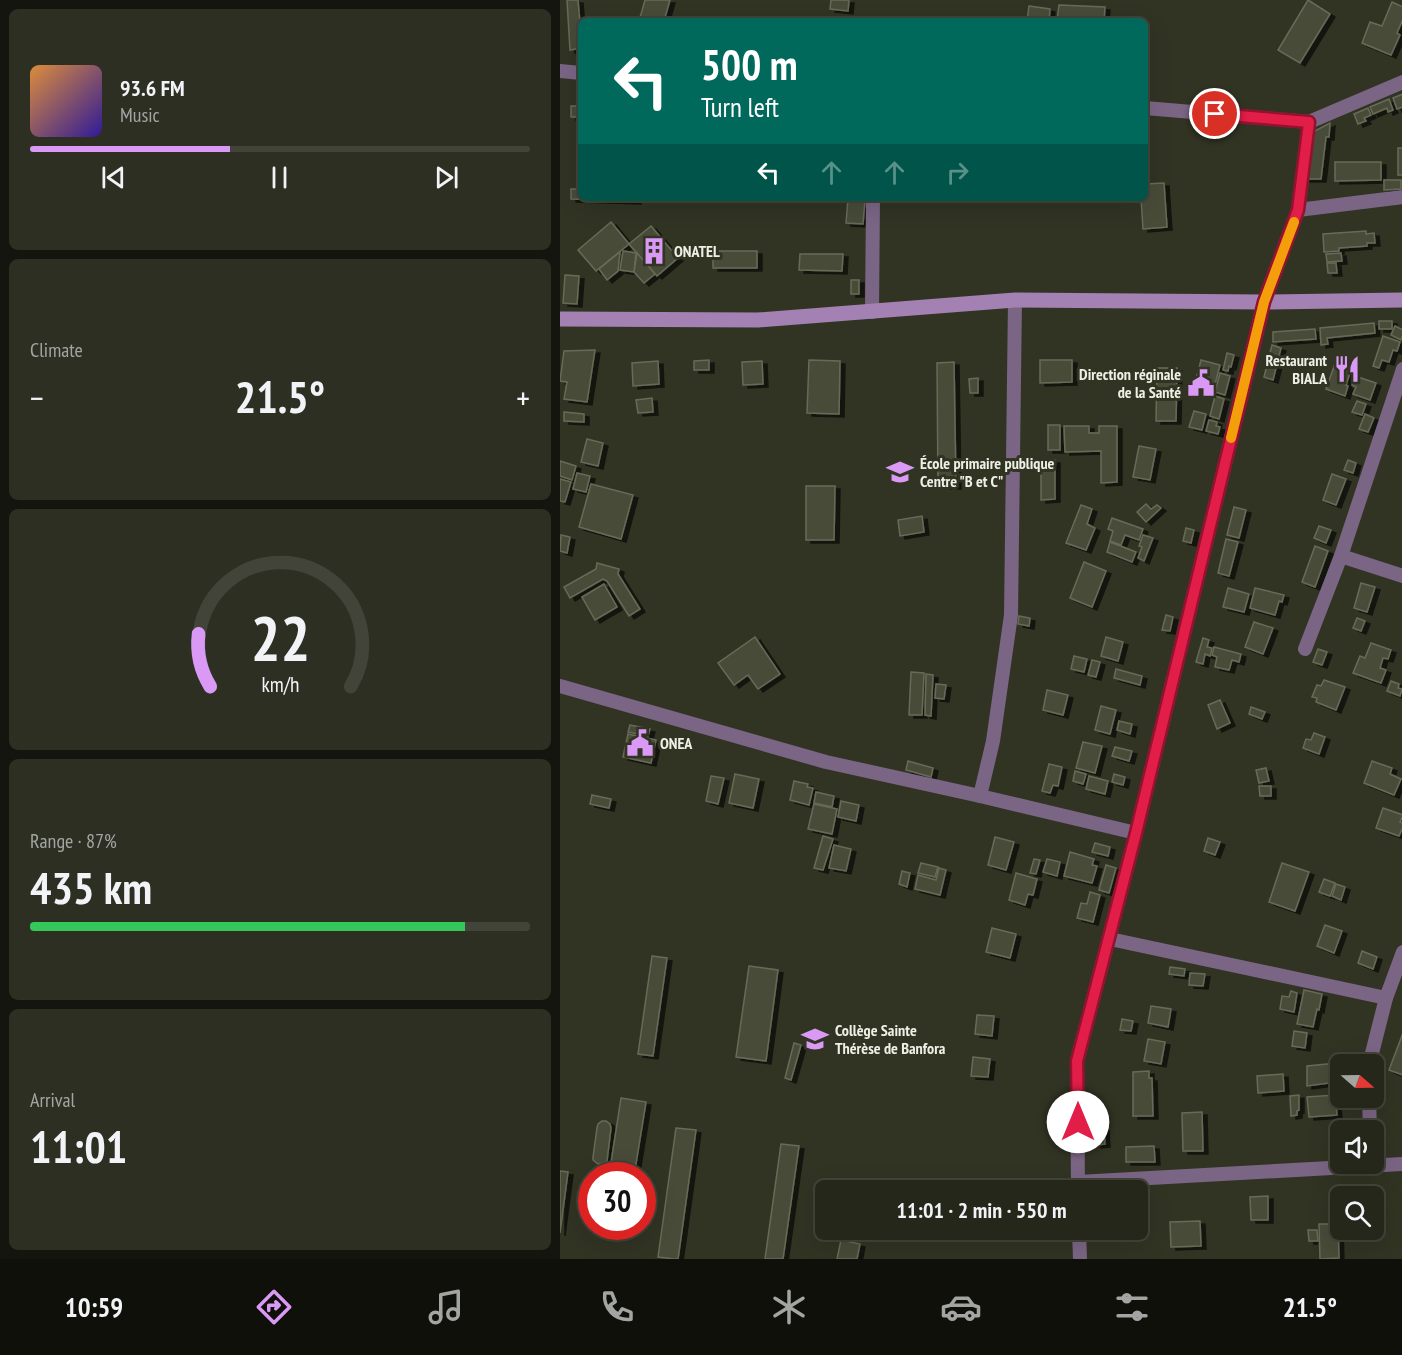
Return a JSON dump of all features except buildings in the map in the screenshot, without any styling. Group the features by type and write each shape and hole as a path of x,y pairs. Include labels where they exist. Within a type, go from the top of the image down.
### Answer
{"main road":[{"path":"560,319 758,320 1015,300 1264,302 1403,300"}],"street":[{"path":"560,71 578,72"},
{"path":"1148,108 1309,122 1403,82"},
{"path":"1078,1180 1077,1061 1110,939 1264,302 1298,210 1309,122"},
{"path":"1298,210 1403,197"},
{"path":"872,312 873,201"},
{"path":"980,796 993,741 1011,615 1015,300"},
{"path":"1305,649 1341,556 1403,369"},
{"path":"1341,556 1403,576"},
{"path":"560,686 826,762 1136,833"},
{"path":"1110,939 1386,998"},
{"path":"1372,1054 1386,998 1403,952"},
{"path":"1384,1165 1403,1164"},
{"path":"1148,1182 1330,1168"},
{"path":"1079,1240 1080,1259"}],"slow traffic":[{"path":"1231,438 1264,302 1294,222"}],"place":[{"name":"ONATEL","path":"654,251"},
{"name":"Restaurant BIALA","path":"1347,369"},
{"name":"Direction réginale de la Santé","path":"1201,383"},
{"name":"École primaire publique Centre \"B et C\"","path":"900,472"},
{"name":"ONEA","path":"640,743"},
{"name":"Collège Sainte Thérèse de Banfora","path":"815,1039"}],"route":[{"path":"1078,1122 1077,1061 1110,939 1264,302 1298,210 1309,122 1215,114"}]}
